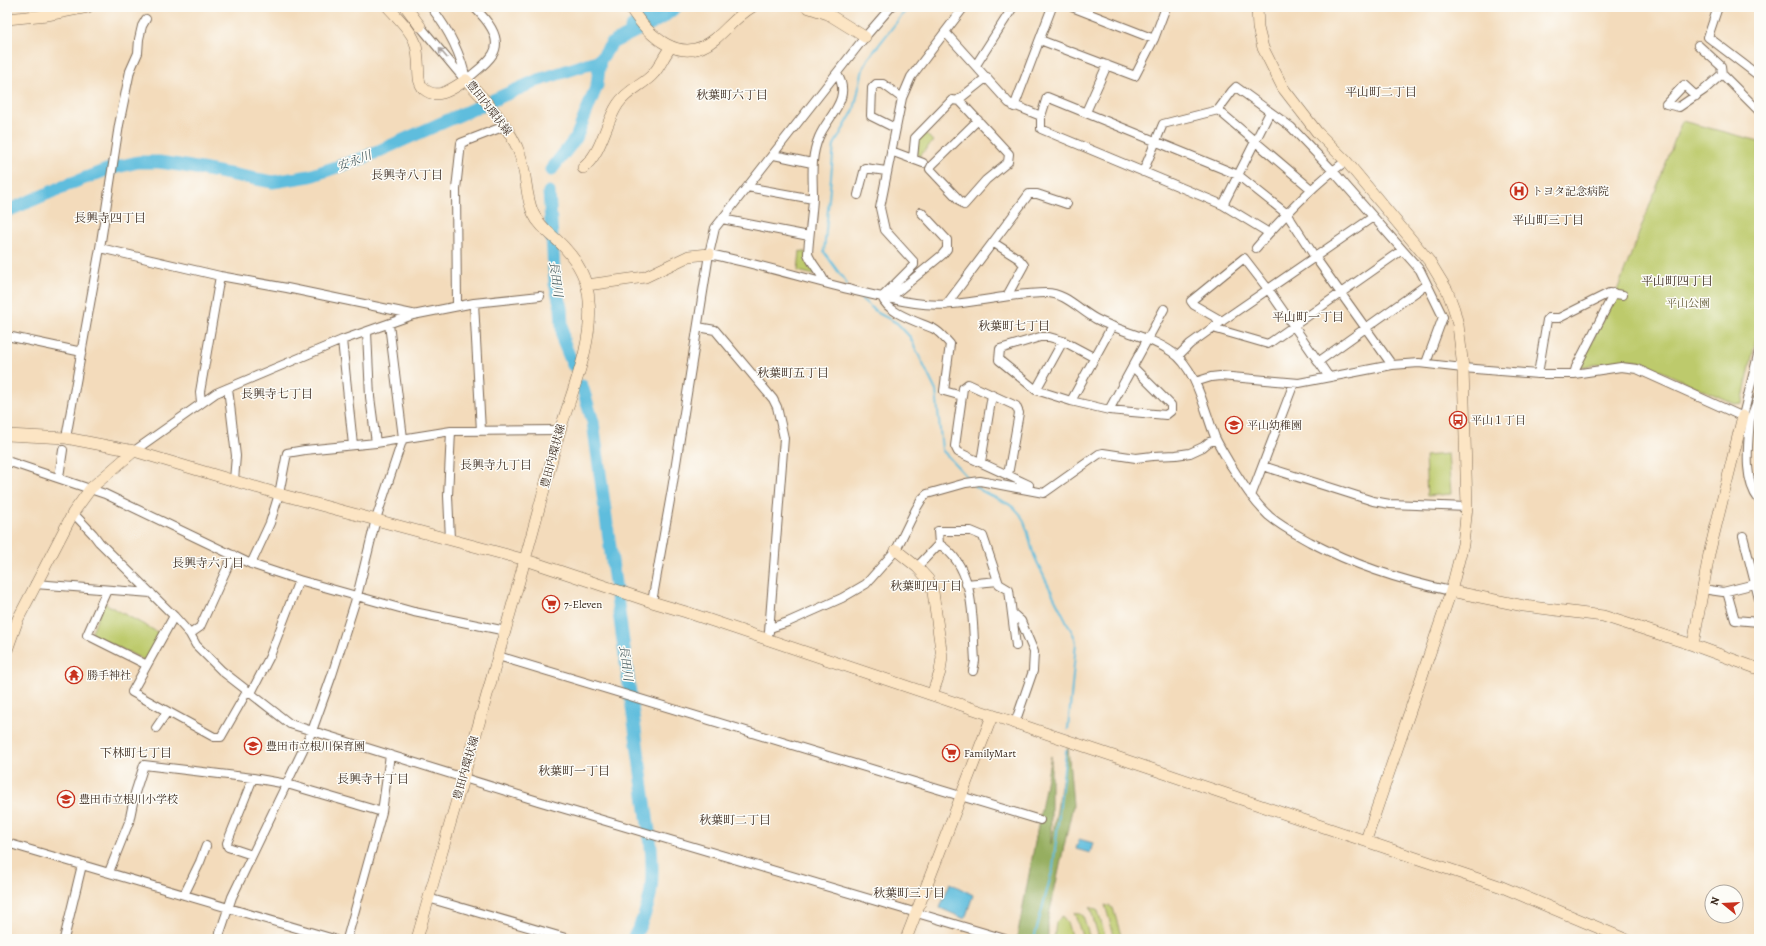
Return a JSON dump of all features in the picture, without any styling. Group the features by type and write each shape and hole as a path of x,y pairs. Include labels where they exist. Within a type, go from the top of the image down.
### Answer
{"street":[{"path":"7,19 47,15 88,7"},
{"path":"388,7 410,32 414,41 420,68 419,80 422,87 430,94 441,94 466,80 487,62 494,53 496,46 495,36 489,25 474,7"},
{"path":"406,7 420,26 466,80"},
{"name":"豊田内環状線","path":"417,939 526,560 560,430 581,361 590,324 587,285 575,261 534,215 528,197 527,181 520,154 502,123 466,80 463,62 450,36 431,7"},
{"path":"633,11 650,33 664,44 683,50 703,46 714,40 738,17 752,7"},
{"path":"807,7 828,14 865,37"},
{"path":"652,602 709,254 715,228 774,155 865,37 891,7"},
{"path":"962,396 944,391 950,344 935,330 903,316 884,303 886,298 914,265 914,262 885,230 880,208 886,171 902,98 911,77 964,7"},
{"path":"976,65 1013,7"},
{"path":"1014,107 1052,7"},
{"path":"1072,7 1154,39"},
{"path":"1040,40 1135,76 1154,39 1166,7"},
{"path":"1257,7 1258,28 1263,48 1283,88 1317,132 1346,162 1423,252 1436,270 1447,290 1454,309 1463,368 1467,507 1463,544 1451,591 1366,840"},
{"path":"1718,7 1708,37 1758,73"},
{"path":"66,438 100,248 113,159 130,71 138,53 138,39 146,19"},
{"path":"946,32 1009,103 1014,107 1041,116"},
{"path":"1698,44 1721,66 1722,74 1759,111"},
{"path":"583,168 594,156 600,146 612,115 620,101 633,88 654,73 671,47"},
{"path":"1086,112 1107,65"},
{"path":"825,283 821,273 810,260 808,254 813,199 812,163 819,137 839,104 843,92 843,86 837,74"},
{"path":"1696,96 1722,74"},
{"path":"913,158 915,138 952,100 958,100 987,77"},
{"path":"895,128 871,116 872,88 876,84 882,84 902,98"},
{"path":"1143,172 1155,140 1163,124 1218,110 1236,87 1291,127 1333,171 1420,270 1426,285 1443,317 1426,363"},
{"path":"1269,233 1223,205 1041,129 1041,116 1047,97 1238,175 1287,214 1315,257 1392,365"},
{"path":"958,100 978,120 1009,154 1008,162 986,180 964,205 930,169 932,165 978,120"},
{"path":"1218,110 1311,190"},
{"path":"1223,205 1270,112"},
{"path":"456,306 456,189 461,143 502,123"},
{"path":"891,151 923,162"},
{"path":"774,155 812,163"},
{"path":"1256,248 1311,190 1346,162"},
{"path":"858,195 865,168 886,171"},
{"path":"747,187 813,199"},
{"path":"946,305 994,243 1029,194 1037,194 1067,204"},
{"path":"886,298 942,255 946,248 947,240 921,212"},
{"path":"1178,356 1190,344 1222,321 1373,216"},
{"path":"722,219 809,236"},
{"path":"994,243 1019,259 1024,265 1007,296"},
{"path":"100,248 220,276 287,288 413,315"},
{"path":"1213,328 1268,344 1402,250"},
{"path":"587,285 645,277 689,256 709,254 886,298 917,303 946,305 1007,296 1048,293 1056,294 1064,297 1095,319 1149,339 1164,346 1178,356 1190,372 1216,440 1243,486 1270,517 1287,530 1328,552 1419,584 1524,606 1603,616 1693,645 1759,669"},
{"path":"1222,321 1194,305 1191,301 1244,258 1268,289 1329,377"},
{"path":"201,402 200,392 220,276"},
{"path":"1318,362 1426,285"},
{"path":"1538,374 1547,320 1549,318 1559,318 1609,293 1618,294 1576,367 1574,374"},
{"path":"7,650 13,628 35,584 73,514 91,488 134,451 201,402 228,388 342,340 413,315 474,303 540,296"},
{"path":"474,303 481,431"},
{"path":"1109,410 1164,309"},
{"path":"218,939 228,908 252,855 312,732 357,596 376,519 403,438 389,324"},
{"path":"1071,401 1112,326"},
{"path":"698,327 715,330 773,400 781,423 784,438 770,628 767,640"},
{"path":"367,332 370,397 376,443"},
{"path":"7,336 82,352"},
{"path":"1095,358 1063,341 1049,337 1040,337 1000,349 999,360 1036,390 1071,401 1109,410 1166,415 1172,411 1171,405 1133,367"},
{"path":"342,340 353,445"},
{"path":"1036,390 1063,341"},
{"path":"1759,351 1748,395 1751,418 1748,439 1749,479 1754,495 1759,500"},
{"path":"1195,382 1220,376 1294,383 1392,365 1426,363 1463,368 1538,374 1574,374 1621,368 1637,369 1751,418"},
{"path":"1251,496 1294,383"},
{"path":"1008,475 1019,413 1016,406 968,384 963,388 955,446 958,452 1029,485"},
{"path":"228,388 236,456 234,480"},
{"path":"981,462 992,395"},
{"path":"1693,645 1702,589 1758,398 1748,395"},
{"path":"251,564 270,523 279,494 287,453 376,443 451,431 560,430"},
{"path":"450,539 448,496 451,431"},
{"path":"7,435 66,438 134,451 279,494 526,560 686,612 992,716 1366,840 1502,887 1625,939"},
{"path":"770,628 788,622 857,590 866,584 896,550 922,499 932,492 975,481 984,481 1022,490 1044,493 1103,452 1136,458 1176,455 1190,453 1203,447 1208,442 1216,440"},
{"path":"59,477 63,450"},
{"path":"7,461 91,488 251,564 299,580 414,612 506,631"},
{"path":"1263,466 1372,501 1390,504 1467,507"},
{"path":"1749,479 1759,482"},
{"path":"73,514 99,542 174,616 190,634 196,645 222,671 290,724 312,732 650,834 1005,939"},
{"path":"917,567 939,544 938,531 971,531 983,536 999,584 1009,590 1016,646"},
{"path":"1743,536 1757,583 1759,598"},
{"path":"939,544 947,549 960,565 969,592 975,662 973,671"},
{"path":"896,550 917,567 928,579 934,592 942,657 940,672 932,695"},
{"path":"190,634 200,627 233,555"},
{"path":"174,616 132,692 214,737 221,737 245,695 251,693 270,656 299,580"},
{"path":"966,584 998,581"},
{"path":"1702,589 1727,592 1757,583"},
{"path":"35,584 151,593"},
{"path":"107,590 87,635 147,665"},
{"path":"1727,592 1734,620 1759,622"},
{"path":"1012,613 1021,621 1034,652 1033,671 1016,723"},
{"path":"498,656 1040,820"},
{"path":"156,728 167,712"},
{"path":"906,939 992,716"},
{"path":"347,939 382,812 390,755"},
{"path":"109,872 129,822 135,793 144,765 253,778 287,784 382,812"},
{"path":"252,855 228,847 227,843 253,778"},
{"path":"7,843 334,939"},
{"path":"184,895 206,846"},
{"path":"64,939 82,865"},
{"path":"428,898 569,939"}],"green space":[{"name":"平山公園","path":"1682,121 1759,141 1759,325 1742,403 1735,404 1641,362 1629,360 1579,367 1615,296"},
{"path":"924,132 933,141 919,157 917,154 918,137"},
{"path":"800,251 805,252 815,270 814,275 798,271"},
{"path":"1448,454 1451,494 1427,496 1425,456"},
{"path":"104,603 161,634 147,659 144,660 92,634"},
{"path":"1068,747 1073,805 1048,920 1048,939 1017,939 1051,756 1051,844"},
{"path":"1105,905 1113,908 1122,939 1115,939"},
{"path":"1090,907 1098,911 1106,939 1099,939"},
{"path":"1074,912 1083,915 1090,939 1083,939"},
{"path":"1062,916 1067,922 1072,939 1054,939 1056,922"}],"water":[{"path":"1079,839 1093,843 1090,853 1076,849"},
{"path":"950,883 973,895 965,919 940,908"}],"waterway":[{"path":"631,28 656,7"},
{"name":"安永川","path":"7,211 109,169 138,162 159,162 273,182 310,176 363,158 536,81 600,60 612,43 662,18 676,7"},
{"path":"847,284 824,252 834,145 854,110 863,69 868,59 902,15 912,7"},
{"name":"長田川","path":"551,170 576,138 597,85 600,60"},
{"name":"長田川","path":"549,192 555,284 561,308 563,341 573,365"},
{"path":"858,296 878,313 897,323 910,337 936,391 942,450 970,480"},
{"name":"長田川","path":"582,386 593,422 651,846 652,884 648,905 633,939"},
{"path":"974,485 985,493 1010,505 1020,514 1025,524 1034,555 1075,638 1076,643 1068,729"},
{"path":"1034,939 1053,868 1066,751"}],"place":[{"name":"トヨタ記念病院","path":"1519,191"},
{"name":"平山１丁目","path":"1458,420"},
{"name":"平山幼稚園","path":"1234,425"},
{"name":"7-Eleven","path":"551,604"},
{"name":"勝手神社","path":"74,675"},
{"name":"豊田市立根川保育園","path":"253,746"},
{"name":"FamilyMart","path":"951,753"},
{"name":"豊田市立根川小学校","path":"66,799"}],"district":[{"name":"平山町二丁目","path":"1381,92"},
{"name":"秋葉町六丁目","path":"732,95"},
{"name":"長興寺八丁目","path":"407,175"},
{"name":"長興寺四丁目","path":"110,218"},
{"name":"平山町三丁目","path":"1548,220"},
{"name":"平山町四丁目","path":"1677,281"},
{"name":"平山町一丁目","path":"1308,317"},
{"name":"秋葉町七丁目","path":"1014,326"},
{"name":"秋葉町五丁目","path":"793,373"},
{"name":"長興寺七丁目","path":"277,394"},
{"name":"長興寺九丁目","path":"496,465"},
{"name":"長興寺六丁目","path":"208,563"},
{"name":"秋葉町四丁目","path":"926,586"},
{"name":"下林町七丁目","path":"136,753"},
{"name":"秋葉町一丁目","path":"574,771"},
{"name":"長興寺十丁目","path":"373,779"},
{"name":"秋葉町二丁目","path":"735,820"},
{"name":"秋葉町三丁目","path":"909,893"}]}
